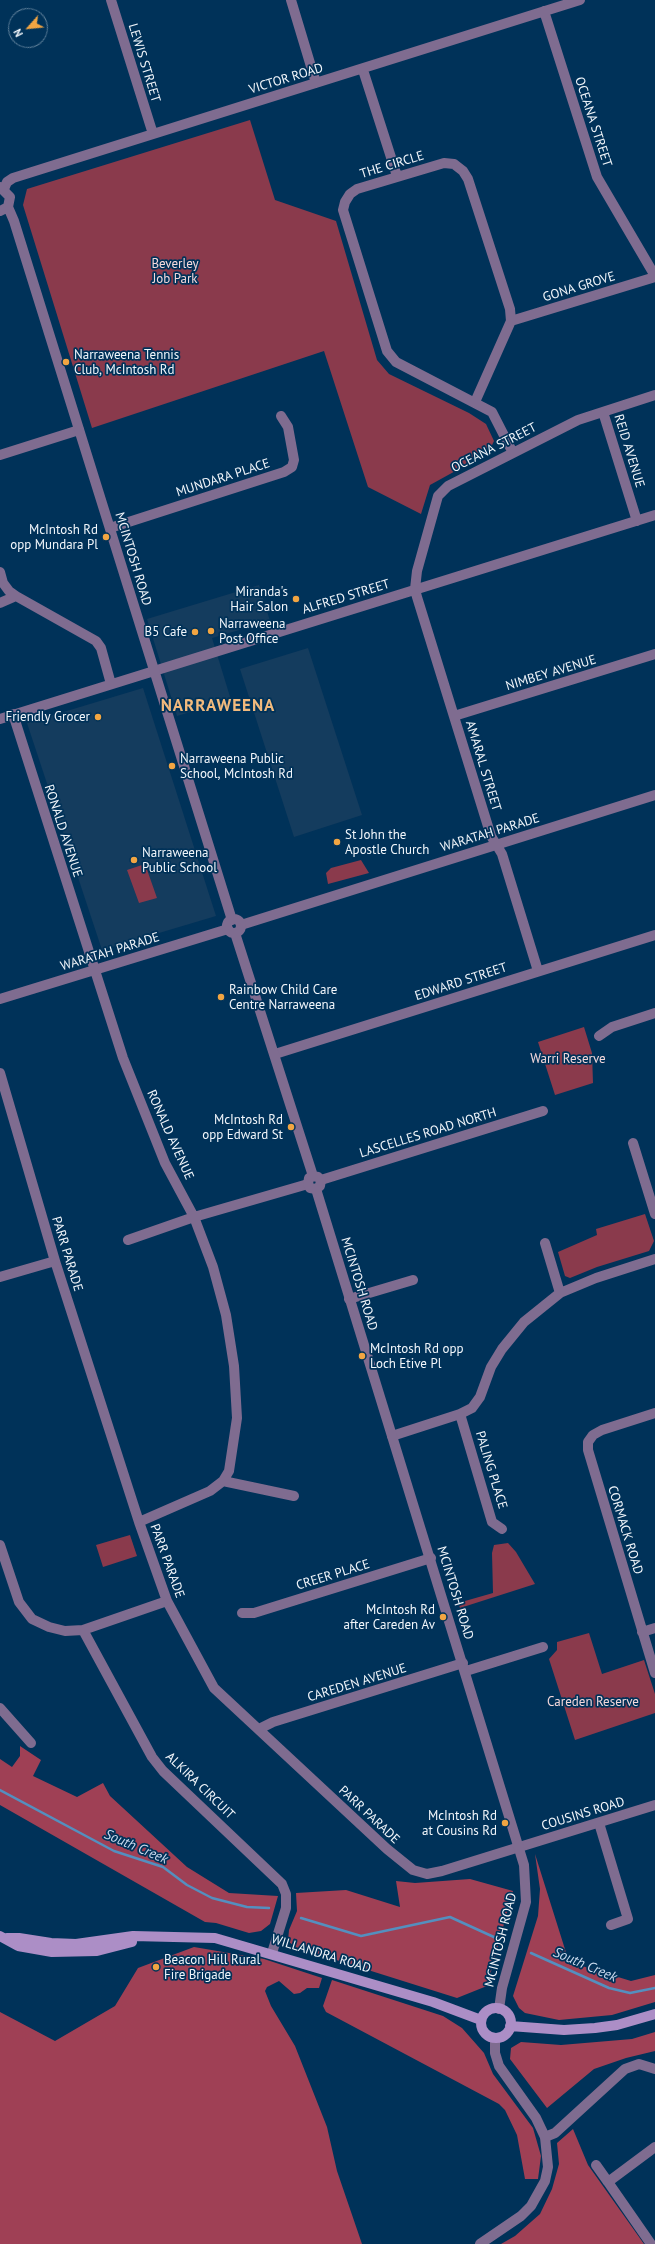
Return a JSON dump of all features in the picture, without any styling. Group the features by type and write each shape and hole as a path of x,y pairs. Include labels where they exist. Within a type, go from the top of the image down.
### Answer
{"main road":[{"name":"WILLANDRA ROAD","path":"4,1937 22,1947 74,1952 104,1949 149,1937 215,1938 272,1953 433,2002 481,2020"},
{"path":"499,2009 508,2015 510,2026 505,2035 495,2038 484,2032 481,2020 489,2010 499,2009"},
{"path":"510,2026 564,2030 595,2028 617,2025 655,2014"}],"street":[{"name":"LEWIS STREET","path":"111,0 153,134"},
{"path":"291,0 316,83"},
{"name":"VICTOR ROAD","path":"2,188 12,178 316,83 363,70 568,2 580,0"},
{"name":"OCEANA STREET","path":"544,11 597,177 655,277"},
{"path":"363,70 397,176"},
{"name":"THE CIRCLE","path":"511,321 510,309 468,179 463,171 454,164 444,163 357,189 350,194 345,202 343,210 387,351 396,362 476,402 492,412 513,453"},
{"name":"MCINTOSH ROAD","path":"2,188 10,197 4,209 14,221 155,670 237,922"},
{"name":"GONA GROVE","path":"511,321 655,277"},
{"path":"476,402 511,321"},
{"name":"OCEANA STREET","path":"415,589 416,571 440,493 448,486 578,420 655,395"},
{"name":"REID AVENUE","path":"603,412 637,521"},
{"name":"MUNDARA PLACE","path":"110,528 284,472 292,467 294,460 288,427 281,416"},
{"path":"0,455 79,430"},
{"name":"ALFRED STREET","path":"0,719 655,515"},
{"path":"0,572 3,583 9,591 96,641 101,648 111,684"},
{"name":"AMARAL STREET","path":"415,589 491,836 502,854 538,971"},
{"path":"0,603 16,596"},
{"name":"NIMBEY AVENUE","path":"454,716 655,654"},
{"name":"RONALD AVENUE","path":"13,714 123,1058 166,1162 194,1217 213,1267 222,1301 234,1366 237,1418 229,1471 223,1481"},
{"name":"WARATAH PARADE","path":"237,922 655,795"},
{"path":"231,931 228,924 237,922"},
{"name":"MCINTOSH ROAD","path":"231,931 275,1054 349,1299 431,1558 520,1848 526,1878 526,1902 502,1988 499,2009"},
{"name":"WARATAH PARADE","path":"0,999 94,970 231,931"},
{"name":"EDWARD STREET","path":"275,1054 655,935"},
{"path":"599,1036 612,1027 655,1013"},
{"name":"PARR PARADE","path":"0,1073 55,1261 139,1522 167,1602 214,1688 260,1729 387,1849 413,1870 427,1874 520,1848"},
{"name":"LASCELLES ROAD NORTH","path":"128,1240 194,1217 314,1182 543,1111"},
{"path":"633,1143 655,1214"},
{"path":"545,1243 560,1293"},
{"path":"392,1436 460,1414 477,1402 496,1358 517,1330 532,1315 560,1293 596,1278 655,1259"},
{"path":"0,1277 55,1261"},
{"path":"349,1299 413,1280"},
{"name":"CORMACK ROAD","path":"655,1413 602,1430 593,1436 588,1442 588,1450 655,1673"},
{"name":"PALING PLACE","path":"460,1414 492,1522 502,1529"},
{"path":"139,1522 210,1491 223,1481 294,1496"},
{"path":"0,1545 20,1602 32,1618 49,1627 60,1630 83,1630 167,1602"},
{"name":"CREER PLACE","path":"242,1613 254,1613 431,1558"},
{"path":"642,1632 655,1628"},
{"name":"ALKIRA CIRCUIT","path":"83,1630 152,1757 163,1771 282,1884 286,1894 286,1908 272,1953"},
{"name":"CAREDEN AVENUE","path":"260,1729 273,1722 464,1667 543,1647"},
{"path":"0,1708 31,1743"},
{"name":"COUSINS ROAD","path":"520,1848 655,1805"},
{"path":"599,1823 628,1919 611,1924"},
{"path":"480,2244 521,2216 539,2194 545,2181 548,2167 545,2138 536,2118 499,2066 494,2053 495,2038"},
{"path":"545,2138 555,2133 625,2069 639,2064 655,2069"},
{"path":"608,2182 655,2147"},
{"path":"596,2165 651,2244"}],"shaded area":[{"path":"259,585 270,621 212,638 231,700 177,716 147,619"},
{"path":"308,648 362,815 294,837 240,669"},
{"name":"Narraweena Public School","path":"143,688 216,916 102,950 27,723"},
{"path":"20,1746 41,1760 33,1776 77,1797 103,1783 110,1796 187,1867 229,1893 278,1896 270,1924 261,1931 249,1933 216,1923 205,1922 0,1805 0,1759 12,1767 20,1756"},
{"path":"535,1854 569,1962 631,1981 655,1975 655,2002 612,2015 559,2020 525,2013 519,2008 513,1996 538,1916 540,1889"},
{"path":"470,1879 513,1891 487,1986 457,1998 295,1947 288,1941 289,1930 297,1911 296,1893 346,1890 400,1907 396,1881 415,1883"},
{"path":"194,1947 264,1959 322,1978 319,1988 307,1988 300,1993 294,1994 279,1981 267,1987 265,1991 271,2006 295,2046 327,2127 337,2171 362,2244 0,2244 0,2012 55,2041 115,2006 138,1968"},
{"path":"332,1980 443,2016 462,2028 484,2053 493,2074 533,2128 541,2156 538,2179 525,2179 517,2135 505,2110 499,2104 326,2012 323,2006"},
{"path":"655,2032 655,2051 626,2058 594,2069 547,2108 510,2059 511,2048 521,2042 561,2045 632,2039"},
{"path":"573,2129 588,2165 644,2244 501,2244 515,2236 540,2214 552,2189 559,2164 557,2143"}],"green space":[{"name":"Beverley Job Park","path":"250,120 275,200 336,221 377,360 389,374 469,413 486,424 494,441 488,453 430,485 421,514 368,487 324,351 92,428 23,205 27,189"},
{"path":"361,860 369,873 328,884 326,873 331,868"},
{"path":"145,864 157,898 139,903 127,870"},
{"name":"Warri Reserve","path":"584,1027 592,1053 593,1083 555,1095 538,1042"},
{"path":"645,1214 654,1241 649,1251 597,1267 570,1278 565,1276 558,1252 597,1235 596,1229"},
{"path":"130,1535 137,1556 103,1567 96,1545"},
{"path":"508,1543 516,1552 535,1584 460,1608 458,1603 493,1593 492,1553 494,1545"},
{"name":"Careden Reserve","path":"589,1633 602,1674 644,1660 655,1694 655,1713 575,1740 549,1659 557,1650 557,1642"}],"waterway":[{"name":"South Creek","path":"0,1790 114,1851 163,1867 187,1885 212,1898 247,1907 269,1908"},
{"name":"South Creek","path":"301,1918 361,1936 450,1917 496,1938"},
{"name":"South Creek","path":"531,1953 609,1988 630,1993 655,1988"}],"place":[{"name":"Narraweena Tennis Club, McIntosh Rd","path":"66,362"},
{"name":"McIntosh Rd opp Mundara Pl","path":"106,537"},
{"name":"Miranda's Hair Salon","path":"296,599"},
{"name":"Narraweena Post Office","path":"211,631"},
{"name":"B5 Cafe","path":"195,632"},
{"name":"Friendly Grocer","path":"98,717"},
{"name":"Narraweena Public School, McIntosh Rd","path":"172,766"},
{"name":"St John the Apostle Church","path":"337,842"},
{"name":"Narraweena Public School","path":"134,860"},
{"name":"Rainbow Child Care Centre Narraweena","path":"221,997"},
{"name":"McIntosh Rd opp Edward St","path":"291,1127"},
{"name":"McIntosh Rd opp Loch Etive Pl","path":"362,1356"},
{"name":"McIntosh Rd after Careden Av","path":"443,1617"},
{"name":"McIntosh Rd at Cousins Rd","path":"505,1823"},
{"name":"Beacon Hill Rural Fire Brigade","path":"156,1967"}],"district":[{"name":"NARRAWEENA","path":"218,706"}]}
